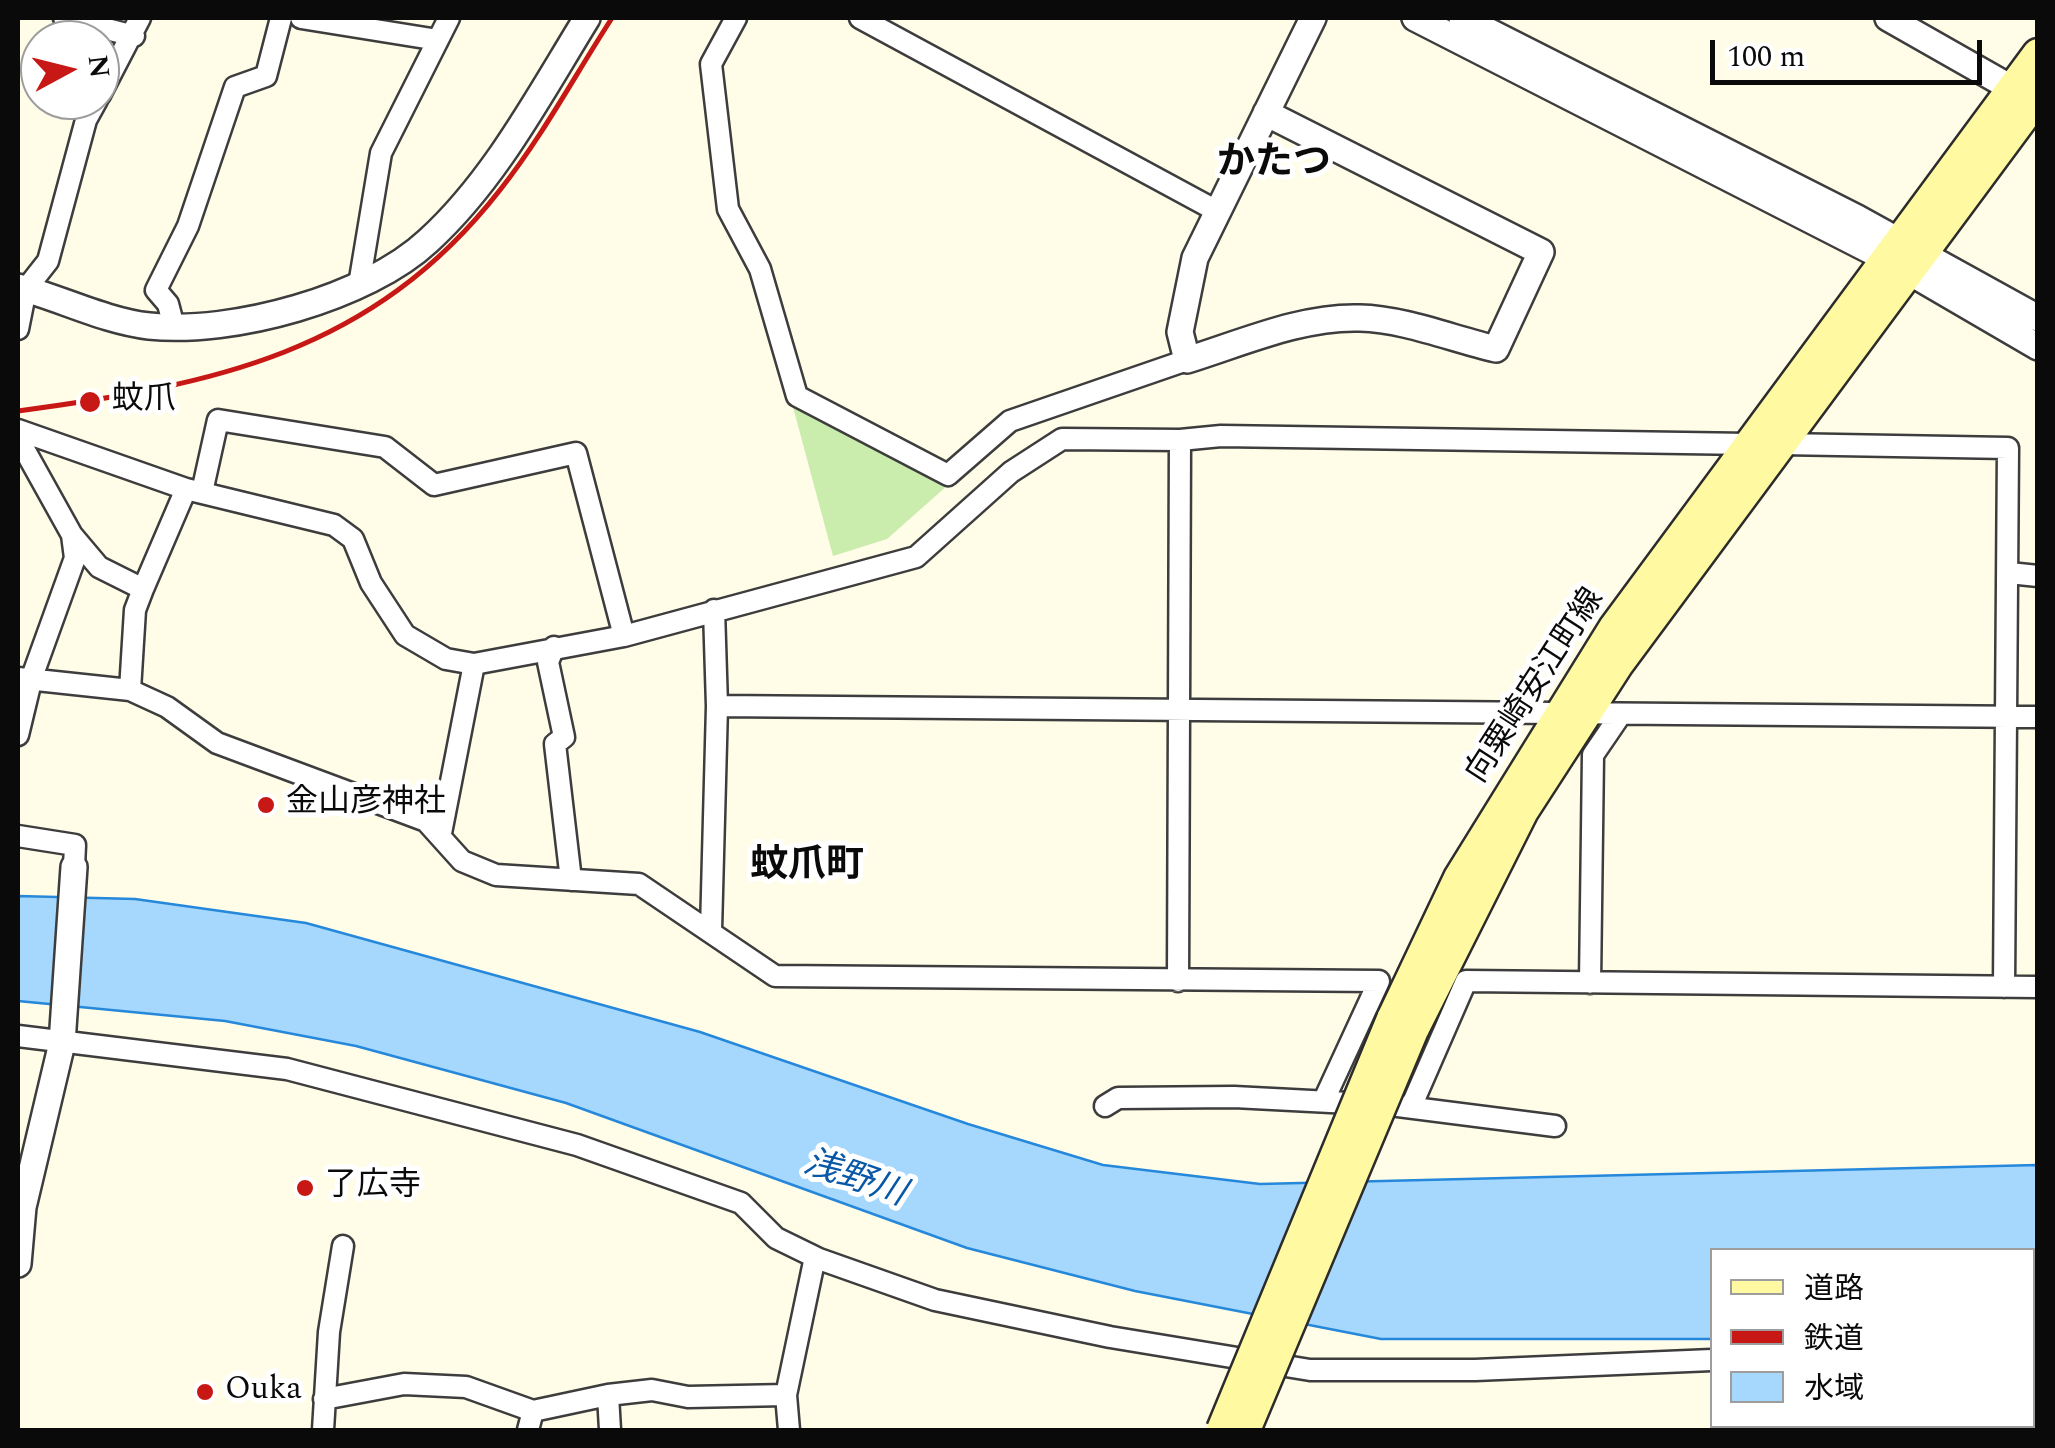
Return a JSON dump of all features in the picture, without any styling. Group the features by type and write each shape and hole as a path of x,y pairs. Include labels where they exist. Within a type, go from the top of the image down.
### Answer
{"main road":[{"name":"向粟崎安江町線","path":"1222,1430 1403,1024 1523,811 1614,628 1750,444 2030,98 2038,54"},
{"name":"向粟崎安江町線","path":"1574,712 1780,444 1905,256"},
{"name":"向粟崎安江町線","path":"1244,1430 1403,1024"}],"street":[{"path":"64,18 137,27 120,59"},
{"path":"174,327 168,304 156,290 188,226 234,87 266,76 281,18"},
{"path":"301,18 438,40"},
{"path":"358,285 382,153 449,18"},
{"path":"22,288 146,326 174,327 236,322 292,311 358,285 426,244 480,186 587,18"},
{"path":"736,18 711,64 728,209 760,268 797,396 948,475 1010,421 1312,321 1365,318 1496,349 1541,252 1266,113"},
{"path":"860,18 1216,210"},
{"path":"1187,360 1180,332 1194,258 1313,18"},
{"path":"1415,18 2038,318"},
{"path":"1462,18 1905,256 2038,347"},
{"path":"1888,18 2030,98"},
{"path":"18,329 22,288 48,260 86,120"},
{"path":"130,690 135,610 194,490 218,420 385,447 434,485 576,453 624,636"},
{"path":"18,430 194,490 334,525 353,539 371,582 405,636 446,659 474,664 520,658 554,646 624,636 916,557 1011,472 1062,440 1221,436 1750,444"},
{"path":"18,438 28,473 72,535 99,567 143,589"},
{"path":"1178,981 1180,440"},
{"path":"1780,444 2008,448 2004,987"},
{"path":"18,735 25,678 74,558 72,535"},
{"path":"2009,573 2038,576"},
{"path":"711,930 714,610"},
{"path":"554,646 548,662 564,738 556,744 571,880"},
{"path":"441,833 474,664"},
{"path":"25,678 130,690 167,707 217,743 426,821 441,833 462,861 496,875 639,884 775,976 1379,981 1324,1100"},
{"path":"716,706 2038,717"},
{"path":"1590,983 1593,755 1621,714"},
{"path":"18,836 75,844 62,1038 19,1221 18,1264"},
{"path":"1410,1107 1466,981 2038,987"},
{"path":"18,1036 62,1038 287,1069 577,1145 741,1203 776,1238 815,1257 934,1300 1110,1337 1310,1370 1474,1370 1710,1360"},
{"path":"1105,1106 1118,1098 1324,1100 1555,1126"},
{"path":"324,1430 324,1399 343,1246"},
{"path":"789,1430 786,1395 815,1257"},
{"path":"324,1399 404,1384 466,1387 531,1421 608,1395 652,1390 688,1397 786,1395"},
{"path":"608,1395 610,1430"}],"green space":[{"path":"793,407 948,485 887,539 833,556"}],"water":[{"name":"浅野川","path":"18,896 135,899 306,923 700,1032 968,1124 1103,1165 1260,1184 2037,1165 2037,1333 2035,1248 1710,1248 1710,1339 1381,1339 1135,1291 967,1248 566,1103 356,1046 225,1021 18,1001"}],"railway":[{"path":"18,411 157,389 222,373 284,352 342,325 398,290 450,246 500,190 612,18"}],"place":[{"name":"蚊爪","path":"90,402"},
{"name":"金山彦神社","path":"266,805"},
{"name":"了広寺","path":"305,1188"},
{"name":"Ouka","path":"205,1392"}],"district":[{"name":"かたつ","path":"1274,166"},
{"name":"蚊爪町","path":"807,869"}]}
